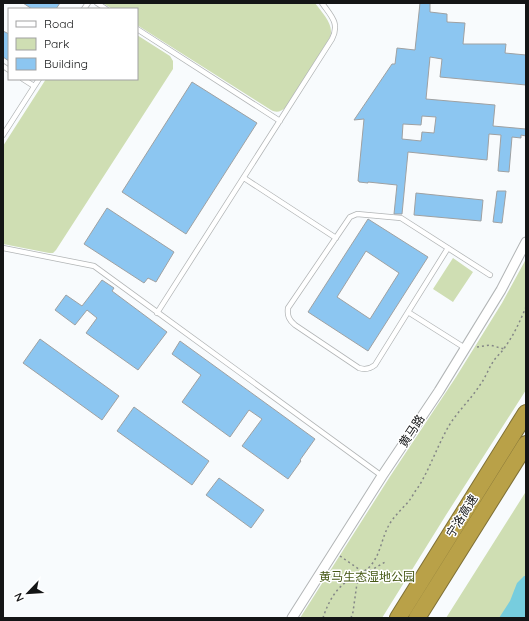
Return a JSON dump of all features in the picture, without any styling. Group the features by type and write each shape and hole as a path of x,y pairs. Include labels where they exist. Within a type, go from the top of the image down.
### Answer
{"highway":[{"name":"宁洛高速","path":"398,618 526,413"},
{"name":"宁洛高速","path":"417,618 526,444"}],"street":[{"name":"黄马路","path":"292,618 501,290 526,242"}],"lane":[{"path":"158,313 334,36 335,27 333,18 322,3"},
{"path":"138,30 280,120"},
{"path":"25,80 34,86"},
{"path":"3,135 38,80"},
{"path":"244,178 336,238"},
{"path":"448,248 375,365 366,370 359,368 292,323 289,318 288,308 352,216 358,214 401,218 448,248 490,275"},
{"path":"3,248 94,266 382,476"},
{"path":"408,312 466,346"}],"path":[{"path":"323,618 325,610 339,588 350,579 358,576 371,565 378,554 383,538 390,524 410,500 420,485 440,441 451,423 481,385 495,359 504,349 512,336 526,307"},
{"path":"466,346 478,347 490,345 504,349"},
{"path":"334,552 363,572 370,571 385,562"},
{"path":"351,618 358,576"}],"green space":[{"path":"103,3 315,3 328,20 331,34 286,107 275,112 138,26 138,8 110,8"},
{"path":"138,36 170,56 173,61 173,69 53,253 3,244 3,146 45,80 138,80"},
{"path":"453,258 473,272 453,302 433,289"},
{"name":"黄马生态湿地公园","path":"526,259 526,390 382,618 300,618 391,475 456,377 502,303"},
{"path":"526,492 526,618 446,618 525,493"}],"water":[{"path":"524,576 526,576 526,618 499,618 510,601 517,583"}],"building":[{"path":"23,3 60,3 57,8 30,8"},
{"path":"420,3 430,3 430,12 447,14 447,22 465,23 463,44 506,44 505,53 526,55 526,85 440,77 442,59 430,57 426,99 495,105 493,126 526,129 526,136 521,135 521,138 512,137 509,172 498,171 501,135 489,134 487,160 408,152 402,214 394,214 397,185 358,181 364,119 354,120 392,64 395,64 397,48 415,50","holes":["422,116 436,117 434,133 422,132 421,141 402,139 403,124 421,125"]},
{"path":"3,31 8,34 8,60 3,57"},
{"path":"192,82 257,123 186,234 122,192"},
{"path":"497,191 506,191 502,223 493,222"},
{"path":"416,193 483,200 481,221 414,215"},
{"path":"107,208 174,252 156,282 148,278 144,283 84,244"},
{"path":"368,219 428,257 368,351 308,312","holes":["366,251 399,273 370,319 337,297"]},
{"path":"102,280 114,288 112,291 167,332 138,370 86,333 97,318 87,310 75,325 55,310 66,295 82,306"},
{"path":"40,339 119,396 102,420 23,363"},
{"path":"180,341 315,439 288,479 242,446 262,419 249,410 230,437 182,402 201,375 172,354"},
{"path":"134,407 209,461 192,485 117,431"},
{"path":"219,478 264,510 251,528 206,495"}]}
